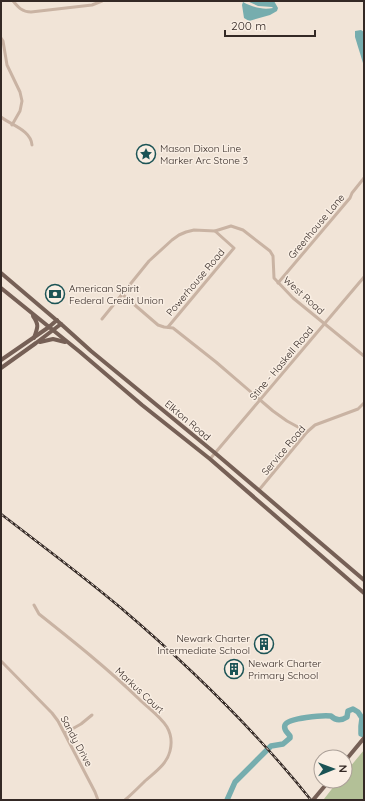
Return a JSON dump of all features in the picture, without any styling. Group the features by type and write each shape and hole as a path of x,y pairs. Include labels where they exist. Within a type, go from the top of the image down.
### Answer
{"main road":[{"name":"Elkton Road","path":"1,273 364,580"},
{"name":"Elkton Road","path":"1,288 142,405 210,459 364,593"},
{"path":"29,311 38,325 34,338"},
{"path":"1,360 34,338 57,320"},
{"path":"1,368 61,324"},
{"path":"36,343 53,339 70,344"},
{"path":"353,751 364,738"},
{"path":"313,800 322,789"}],"street":[{"path":"13,1 22,10 36,12 92,5 102,1"},
{"path":"1,38 3,41 7,65 20,92 22,101 20,111 12,125"},
{"path":"1,118 25,132 30,138 32,145"},
{"name":"Greenhouse Lane","path":"278,283 350,198 352,193 364,178"},
{"name":"West Road","path":"102,319 149,261 176,236 194,230 215,231 231,226 243,230 270,251 273,256 274,278 278,283 293,298 364,356"},
{"name":"Powerhouse Road","path":"168,327 234,248 215,231"},
{"name":"Stine - Haskell Road","path":"210,459 364,277"},
{"path":"122,294 158,325 173,328 204,352 273,411 307,432"},
{"name":"Service Road","path":"259,490 307,432 315,425 358,409 364,403"},
{"name":"Markus Court","path":"34,605 39,614 94,658 132,692 166,725 169,731 171,746 170,753 166,760 161,767 125,800"},
{"name":"Sandy Drive","path":"1,662 55,716 98,800"},
{"path":"65,733 81,724 92,715"}],"green space":[{"path":"364,750 364,800 324,800 332,789 353,789 353,763"}],"water":[{"path":"247,1 274,1 278,8 277,11 270,15 249,21 244,18 243,2 257,8 273,8 258,6"},
{"path":"361,30 364,32 364,64 355,37 355,31"}],"waterway":[{"path":"227,800 235,782 271,746 283,744 290,738 286,731 285,725 292,720 321,716 331,716 337,720 341,720 347,717 348,711 353,709 358,712 362,718 361,734 364,735"}],"railway":[{"path":"1,514 106,596 172,653 244,724 290,774 311,800"}],"place":[{"name":"Mason Dixon Line Marker Arc Stone 3","path":"146,154"},
{"name":"American Spirit Federal Credit Union","path":"55,294"},
{"name":"Newark Charter Intermediate School","path":"264,644"},
{"name":"Newark Charter Primary School","path":"234,669"}]}
